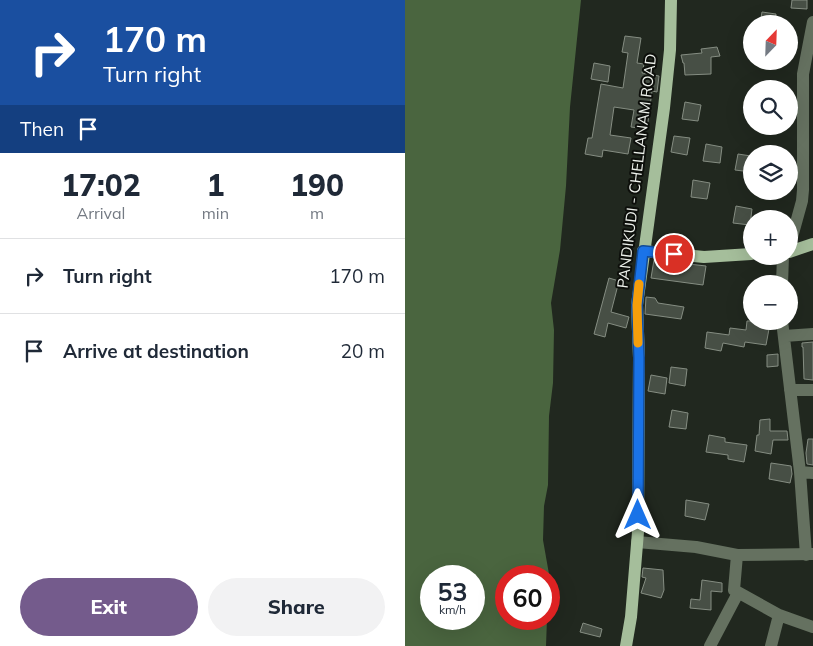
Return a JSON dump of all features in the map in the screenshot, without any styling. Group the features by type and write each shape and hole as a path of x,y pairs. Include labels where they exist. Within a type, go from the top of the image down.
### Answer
{"main road":[{"name":"PANDIKUDI - CHELLANAM ROAD","path":"626,646 631,617 637,542 639,358 637,305 664,108 670,50 671,0"},
{"path":"798,248 813,244"},
{"path":"643,251 704,257 743,255"}],"street":[{"path":"798,211 803,190 803,74 813,22"},
{"path":"637,542 696,547 737,555 809,554 783,330"},
{"path":"784,336 813,334"},
{"path":"790,390 813,390"},
{"path":"800,472 813,473"},
{"path":"737,555 734,590 779,615 813,627"},
{"path":"710,646 738,593"},
{"path":"771,646 779,615"}],"shaded area":[{"path":"405,0 581,0 570,107 566,186 560,250 551,303 554,330 553,383 549,416 548,485 544,506 543,540 547,565 495,565 495,630 547,630 546,646 405,646"}],"building":[{"path":"792,0 807,0 807,9 791,8"},
{"path":"762,12 776,14 776,15 762,15"},
{"path":"625,36 641,38 637,63 644,64 642,73 659,76 657,92 652,91 647,129 631,127 634,110 614,107 610,135 631,138 628,154 603,150 602,157 585,154 588,138 592,138 601,84 623,88 628,53 622,52"},
{"path":"717,47 720,56 711,57 711,74 685,75 681,55 702,53 701,49"},
{"path":"594,63 610,66 608,82 591,79"},
{"path":"685,102 701,105 698,121 682,119"},
{"path":"674,136 690,138 687,155 671,152"},
{"path":"706,144 722,147 720,163 703,161"},
{"path":"738,154 743,155 743,171 735,170"},
{"path":"693,180 710,183 707,199 691,197"},
{"path":"736,206 752,209 743,210 743,224 733,223"},
{"path":"654,260 706,266 703,285 651,278"},
{"path":"609,278 619,281 611,312 629,317 626,328 608,323 605,337 594,334"},
{"path":"646,297 655,298 658,303 684,307 681,319 645,314"},
{"path":"730,328 769,330 766,345 745,342 744,347 723,343 721,351 705,348 707,332 729,335"},
{"path":"813,342 813,380 804,379 802,343"},
{"path":"778,354 778,366 767,367 767,355"},
{"path":"671,367 687,369 685,386 669,383"},
{"path":"651,375 667,378 665,394 648,391"},
{"path":"672,410 688,413 686,429 669,427"},
{"path":"770,419 770,431 787,431 788,440 773,440 771,454 755,451 760,420"},
{"path":"709,435 725,438 725,442 747,445 744,462 728,459 728,455 706,452"},
{"path":"808,439 813,439 813,465 807,464"},
{"path":"771,463 791,466 790,483 769,479"},
{"path":"686,500 709,504 705,520 685,516"},
{"path":"643,568 663,570 664,590 661,598 641,593 646,578 642,577"},
{"path":"702,580 722,583 722,592 711,591 711,610 690,608 691,599 700,600"},
{"path":"583,623 602,629 600,637 580,632"}],"slow traffic":[{"path":"638,343 637,305 639,284"}],"route":[{"path":"638,515 639,358 637,305 643,251 674,254"}]}
